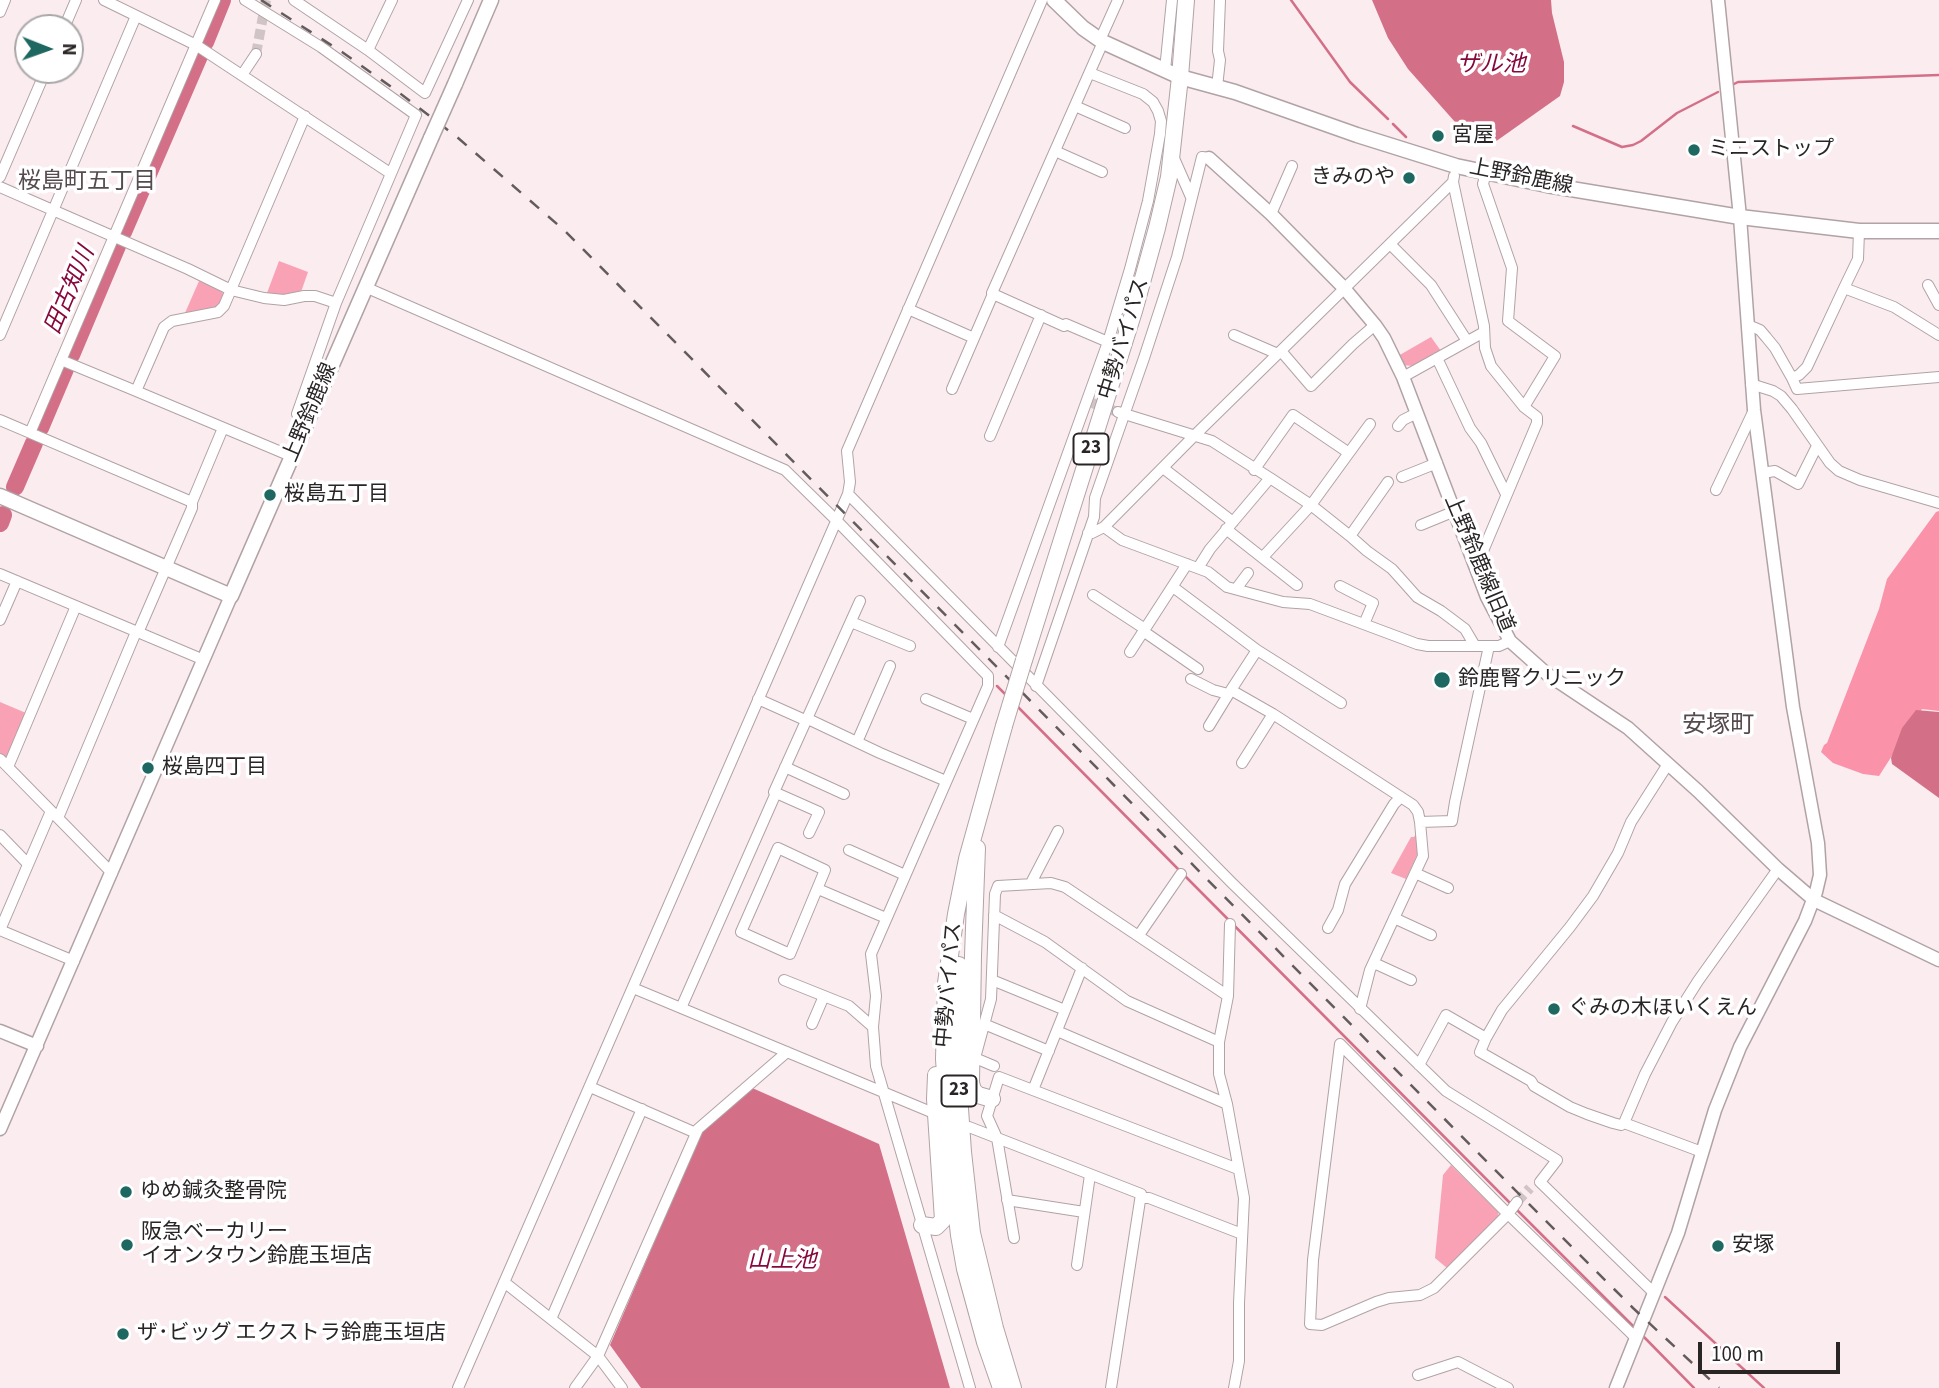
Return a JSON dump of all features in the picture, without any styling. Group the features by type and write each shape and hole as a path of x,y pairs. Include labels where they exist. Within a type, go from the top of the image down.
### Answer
{"highway":[{"name":"中勢バイパス","path":"1001,1388 985,1342 965,1269 959,1235 944,1059 946,983 967,859 1004,726 1140,291 1157,228 1169,177 1173,73 1186,0"},
{"name":"中勢バイパス","path":"987,790 962,928 957,982 957,1065 972,1233 1013,1388"},
{"path":"978,839 971,1083 978,1095 992,1099"},
{"path":"922,1226 936,1227 943,1220 935,1099 946,1000"},
{"path":"995,1328 1021,1388"},
{"path":"985,1342 992,1388"}],"main road":[{"name":"上野鈴鹿線","path":"231,596 491,0"},
{"name":"上野鈴鹿線","path":"1054,0 1083,28 1102,41 1173,73 1456,166 1547,185 1740,217 1859,231 1939,232"},
{"path":"0,496 231,596"}],"street":[{"path":"0,12 5,0"},
{"path":"104,0 196,45 390,173"},
{"path":"30,433 215,0"},
{"path":"245,0 321,47 416,115 336,303 297,414 305,427"},
{"path":"293,0 368,50 425,93 468,0"},
{"path":"368,50 392,0"},
{"path":"458,1388 848,494 850,482 847,452 1042,0"},
{"path":"952,389 992,292 1090,73 1118,0"},
{"path":"1172,0 1173,73"},
{"path":"1217,87 1220,0"},
{"path":"1616,1388 1678,1233 1715,1110 1740,1047 1814,900 1820,875 1818,843 1793,707 1754,410 1740,217 1718,0"},
{"path":"0,335 136,16"},
{"path":"242,75 256,54"},
{"path":"998,648 1089,402 1108,342 1147,201 1160,134 1161,121 1153,102 1143,94 1090,73"},
{"path":"0,177 40,84"},
{"path":"1075,106 1125,128"},
{"path":"136,391 164,327 172,321 218,312 225,306 305,116"},
{"path":"1055,151 1102,172"},
{"path":"1172,153 1191,198"},
{"path":"1036,686 1094,517 1095,498 1122,413 1177,257 1202,158 1209,158"},
{"name":"上野鈴鹿線旧道","path":"1209,158 1271,214 1344,288 1375,325 1403,377 1488,597 1510,641 1547,674 1628,728 1814,900 1939,960"},
{"path":"1271,214 1292,166"},
{"path":"1456,166 1453,182 1485,348 1491,366 1524,407 1537,417 1537,423 1483,551 1474,558"},
{"path":"1486,172 1483,184 1512,268 1508,321 1555,356 1524,407"},
{"path":"1088,533 1104,527 1453,182"},
{"path":"0,187 188,268 231,290 284,300 315,296 336,303"},
{"path":"1793,377 1807,367 1858,258 1859,231"},
{"path":"1390,244 1431,285 1466,341"},
{"path":"1928,285 1939,305"},
{"path":"365,287 785,470 988,677 988,686 871,954 876,996 873,1027 876,1066 970,1388"},
{"path":"1844,288 1895,307 1939,335"},
{"path":"993,295 1108,342"},
{"path":"908,309 974,338"},
{"path":"990,436 1041,316"},
{"path":"1234,335 1279,353 1311,386 1375,325"},
{"path":"1747,327 1760,330 1775,348 1793,377 1797,390 1939,377"},
{"path":"1403,377 1484,332"},
{"path":"1437,358 1470,428 1506,494"},
{"path":"61,360 293,457"},
{"path":"1751,384 1781,396 1830,463 1839,471 1860,480 1939,503"},
{"path":"1716,490 1754,410"},
{"path":"1122,413 1212,441 1311,505 1392,569 1417,597 1465,629 1475,646"},
{"path":"1398,426 1403,420 1417,413"},
{"path":"1254,470 1293,415 1349,453"},
{"path":"0,420 192,502"},
{"path":"1263,557 1311,505 1370,424"},
{"path":"74,961 0,930 136,632 141,628 223,428"},
{"path":"1762,474 1776,471 1798,484 1817,446"},
{"path":"1402,477 1437,463"},
{"path":"1163,468 1297,585"},
{"path":"1198,568 1229,525 1270,478"},
{"path":"1350,536 1388,482"},
{"path":"848,494 1232,883 1446,1091 1557,1160 1540,1182 1530,1188"},
{"path":"1420,525 1455,511"},
{"path":"1104,527 1122,540 1208,572 1227,587 1283,602 1310,604 1417,644 1499,646 1510,641"},
{"path":"1130,652 1187,565"},
{"path":"1236,589 1248,573"},
{"path":"0,574 204,660"},
{"path":"0,620 17,581"},
{"path":"1340,586 1373,603 1364,624"},
{"path":"1173,587 1257,650 1341,702"},
{"path":"1093,595 1198,669"},
{"path":"0,1129 231,596"},
{"path":"681,1008 860,601"},
{"path":"8,767 76,606"},
{"path":"851,622 910,646"},
{"path":"1420,822 1452,821 1489,646"},
{"path":"1209,726 1257,650"},
{"path":"857,742 890,666"},
{"path":"1191,679 1213,690 1230,692 1273,714 1413,805 1418,812 1423,856 1370,970 1360,1009"},
{"path":"926,698 973,719"},
{"path":"758,699 946,781"},
{"path":"1242,763 1273,714"},
{"path":"0,759 112,873"},
{"path":"1668,764 1631,822 1604,878 1584,909 1502,1010 1480,1052 1570,1107 1702,1152"},
{"path":"785,767 844,794"},
{"path":"776,793 818,812 809,833"},
{"path":"1328,928 1338,910 1345,884 1401,797"},
{"path":"1031,883 1058,831"},
{"path":"0,835 28,864"},
{"path":"778,848 825,870 818,889 790,954 741,932 778,848"},
{"path":"849,850 905,875"},
{"path":"1623,1123 1672,1022 1778,869"},
{"path":"1415,873 1448,888"},
{"path":"1139,935 1181,874"},
{"path":"994,1066 975,1058 991,999 995,894 998,886 1051,883 1065,887 1228,996"},
{"path":"818,889 886,918"},
{"path":"995,915 1045,942 1127,1001 1219,1042"},
{"path":"1394,918 1431,935"},
{"path":"1230,924 1228,996 1219,1042 1219,1074 1244,1198 1239,1361 1234,1388"},
{"path":"1374,963 1412,980"},
{"path":"1033,1090 1082,968"},
{"path":"784,980 849,1006 873,1027"},
{"path":"992,980 1065,1010"},
{"path":"633,988 931,1112"},
{"path":"812,1024 824,996"},
{"path":"1419,1065 1446,1015 1486,1038"},
{"path":"984,1024 1049,1051"},
{"path":"0,1031 37,1046"},
{"path":"1056,1031 1227,1104"},
{"path":"1513,1207 1434,1288 1420,1295 1376,1302 1322,1325 1310,1324 1312,1259 1340,1044 1513,1207 1638,1334"},
{"path":"575,1388 598,1356 698,1129 787,1052"},
{"path":"1014,1238 996,1138 987,1116 999,1077 1238,1169"},
{"path":"590,1087 696,1133"},
{"path":"551,1319 642,1109"},
{"path":"970,1127 1142,1194 1111,1388"},
{"path":"1077,1265 1090,1175"},
{"path":"1540,1182 1654,1293"},
{"path":"1141,1198 1149,1198 1242,1234"},
{"path":"1007,1200 1084,1212"},
{"path":"504,1282 598,1356 622,1388"},
{"path":"1418,1375 1458,1362 1494,1385 1508,1388"}],"shaded area":[{"path":"279,261 308,272 301,292 282,295 267,293"},
{"path":"199,281 221,290 224,296 220,305 213,310 185,313"},
{"path":"1431,337 1441,351 1413,366 1402,365 1398,356"},
{"path":"1939,511 1939,711 1922,709 1879,776 1863,774 1833,763 1821,752 1827,743 1879,609 1887,579"},
{"path":"0,702 26,713 7,758 0,753"},
{"path":"1417,832 1417,855 1406,879 1391,873 1411,837"},
{"path":"1451,1165 1498,1212 1499,1217 1447,1268 1435,1258 1443,1175"}],"water":[{"name":"ザル池","path":"1372,0 1551,0 1564,62 1564,82 1560,96 1495,142 1487,141 1455,122 1408,69 1388,38"},
{"path":"1916,710 1939,712 1939,798 1892,764 1891,758 1902,728"},
{"name":"山上池","path":"750,1087 879,1144 950,1388 641,1388 610,1345 702,1131"}],"waterway":[{"name":"田古知川","path":"205,42 222,0"},
{"path":"1291,0 1350,82 1388,119"},
{"name":"田古知川","path":"123,232 199,56"},
{"path":"1734,84 1939,75"},
{"path":"1573,126 1622,147 1633,145 1677,113 1718,92"},
{"path":"1393,124 1406,137"},
{"name":"田古知川","path":"71,355 117,246"},
{"name":"田古知川","path":"40,428 65,369"},
{"name":"田古知川","path":"15,487 34,443"},
{"name":"田古知川","path":"0,523 3,515"},
{"path":"997,686 1007,696"},
{"path":"1016,705 1179,870"},
{"path":"1184,875 1512,1205"},
{"path":"1517,1210 1636,1329"},
{"path":"1665,1297 1764,1388"},
{"path":"1643,1336 1694,1388"}],"tunnel":[{"path":"256,54 266,0"},
{"path":"1092,403 1118,412"},
{"path":"1517,1202 1530,1188"}],"railway":[{"path":"261,0 397,91 457,137 565,231 1507,1182 1633,1308 1719,1388"}],"place":[{"name":"宮屋","path":"1438,136"},
{"name":"ミニストップ","path":"1694,150"},
{"name":"きみのや","path":"1409,178"},
{"name":"桜島五丁目","path":"270,495"},
{"name":"鈴鹿腎クリニック","path":"1442,680"},
{"name":"桜島四丁目","path":"148,768"},
{"name":"ぐみの木ほいくえん","path":"1554,1009"},
{"name":"ゆめ鍼灸整骨院","path":"126,1192"},
{"name":"阪急ベーカリー イオンタウン鈴鹿玉垣店","path":"127,1245"},
{"name":"安塚","path":"1718,1246"},
{"name":"ザ･ビッグ エクストラ鈴鹿玉垣店","path":"123,1334"}],"district":[{"name":"桜島町五丁目","path":"87,183"},
{"name":"安塚町","path":"1718,727"}]}
